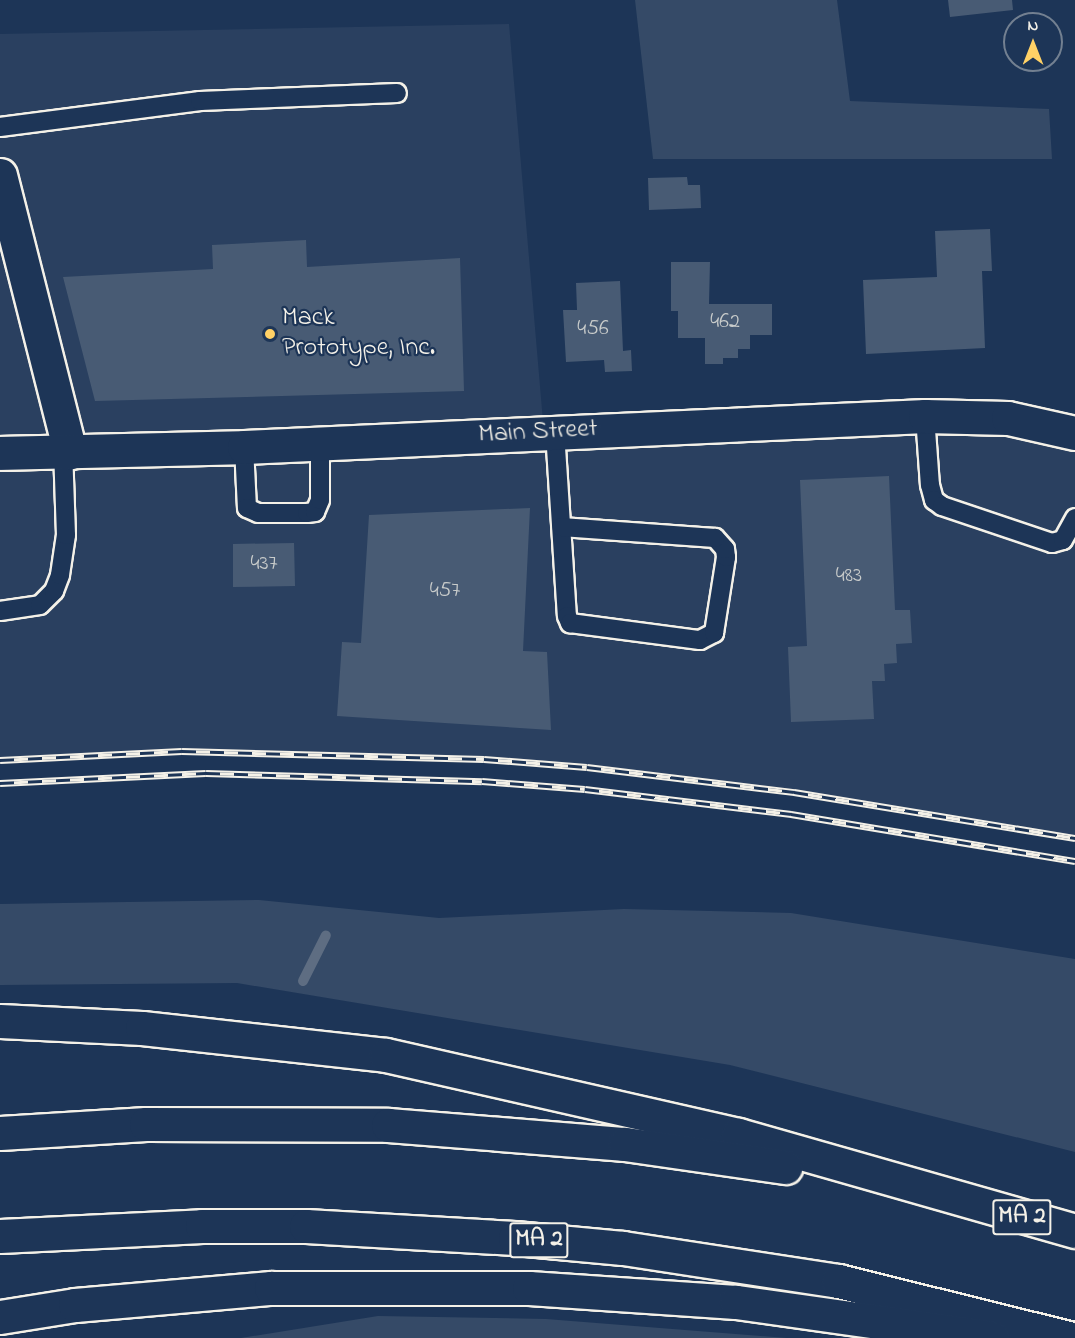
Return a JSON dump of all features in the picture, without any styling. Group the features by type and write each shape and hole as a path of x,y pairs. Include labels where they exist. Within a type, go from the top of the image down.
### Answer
{"main road":[{"path":"0,175 67,452"},
{"name":"Main Street","path":"0,453 244,447 925,416 1008,418 1075,433"},
{"path":"0,1022 142,1028 386,1055 738,1135 970,1203"},
{"name":"MA 2","path":"0,1133 267,1122 508,1132 741,1160 970,1203 1075,1231"},
{"name":"MA 2","path":"0,1236 202,1226 306,1226 515,1238 633,1250 838,1281 1069,1338"},
{"path":"0,1317 230,1290 506,1287 736,1302 992,1338"}],"lane":[{"path":"0,127 200,101 397,93"},
{"path":"925,416 930,485 934,500 942,506 1052,543 1063,540 1075,518"},
{"path":"555,432 561,526 570,623 700,640 714,633 726,557 725,549 715,538 561,526"},
{"path":"244,447 247,508 258,513 307,513 319,507 320,443"},
{"path":"0,611 40,605 54,591 60,575 66,535 67,452"}],"shaded area":[{"path":"635,0 837,0 850,101 1049,109 1052,159 653,159"},
{"path":"509,24 544,433 896,417 1075,433 1075,838 794,792 587,767 484,759 182,751 0,760 0,34"},
{"path":"259,900 439,918 624,909 791,913 1075,959 1075,1152 730,1065 237,983 0,985 0,904"},
{"path":"378,1316 546,1319 787,1338 241,1338"}],"building":[{"path":"948,0 1012,0 1013,10 950,17"},
{"path":"687,177 688,185 700,185 701,208 649,210 648,178"},
{"path":"990,229 992,271 982,271 985,348 866,354 863,280 937,277 935,231"},
{"name":"Mack Prototype, Inc.","path":"306,240 307,267 460,258 464,391 95,401 63,277 213,269 212,245"},
{"path":"671,262 710,262 709,304 772,304 772,335 750,335 750,349 738,349 738,358 723,358 723,364 705,364 705,338 678,338 678,311 671,311"},
{"path":"620,281 623,351 631,350 632,371 605,372 604,360 566,362 563,310 577,310 576,283"},
{"path":"889,476 895,610 910,610 912,643 896,644 897,663 884,664 885,681 872,681 874,719 791,722 788,647 807,646 800,480"},
{"path":"530,508 523,651 547,652 551,730 337,716 342,642 361,643 369,515"},
{"path":"294,543 295,586 233,587 233,544"}],"waterway":[{"path":"303,981 326,935"}],"railway":[{"path":"0,760 182,751 484,759 587,767 794,792 1075,838"},
{"path":"0,783 206,773 482,781 585,789 791,814 1075,861"}],"place":[{"name":"Mack Prototype, Inc.","path":"270,334"}]}
